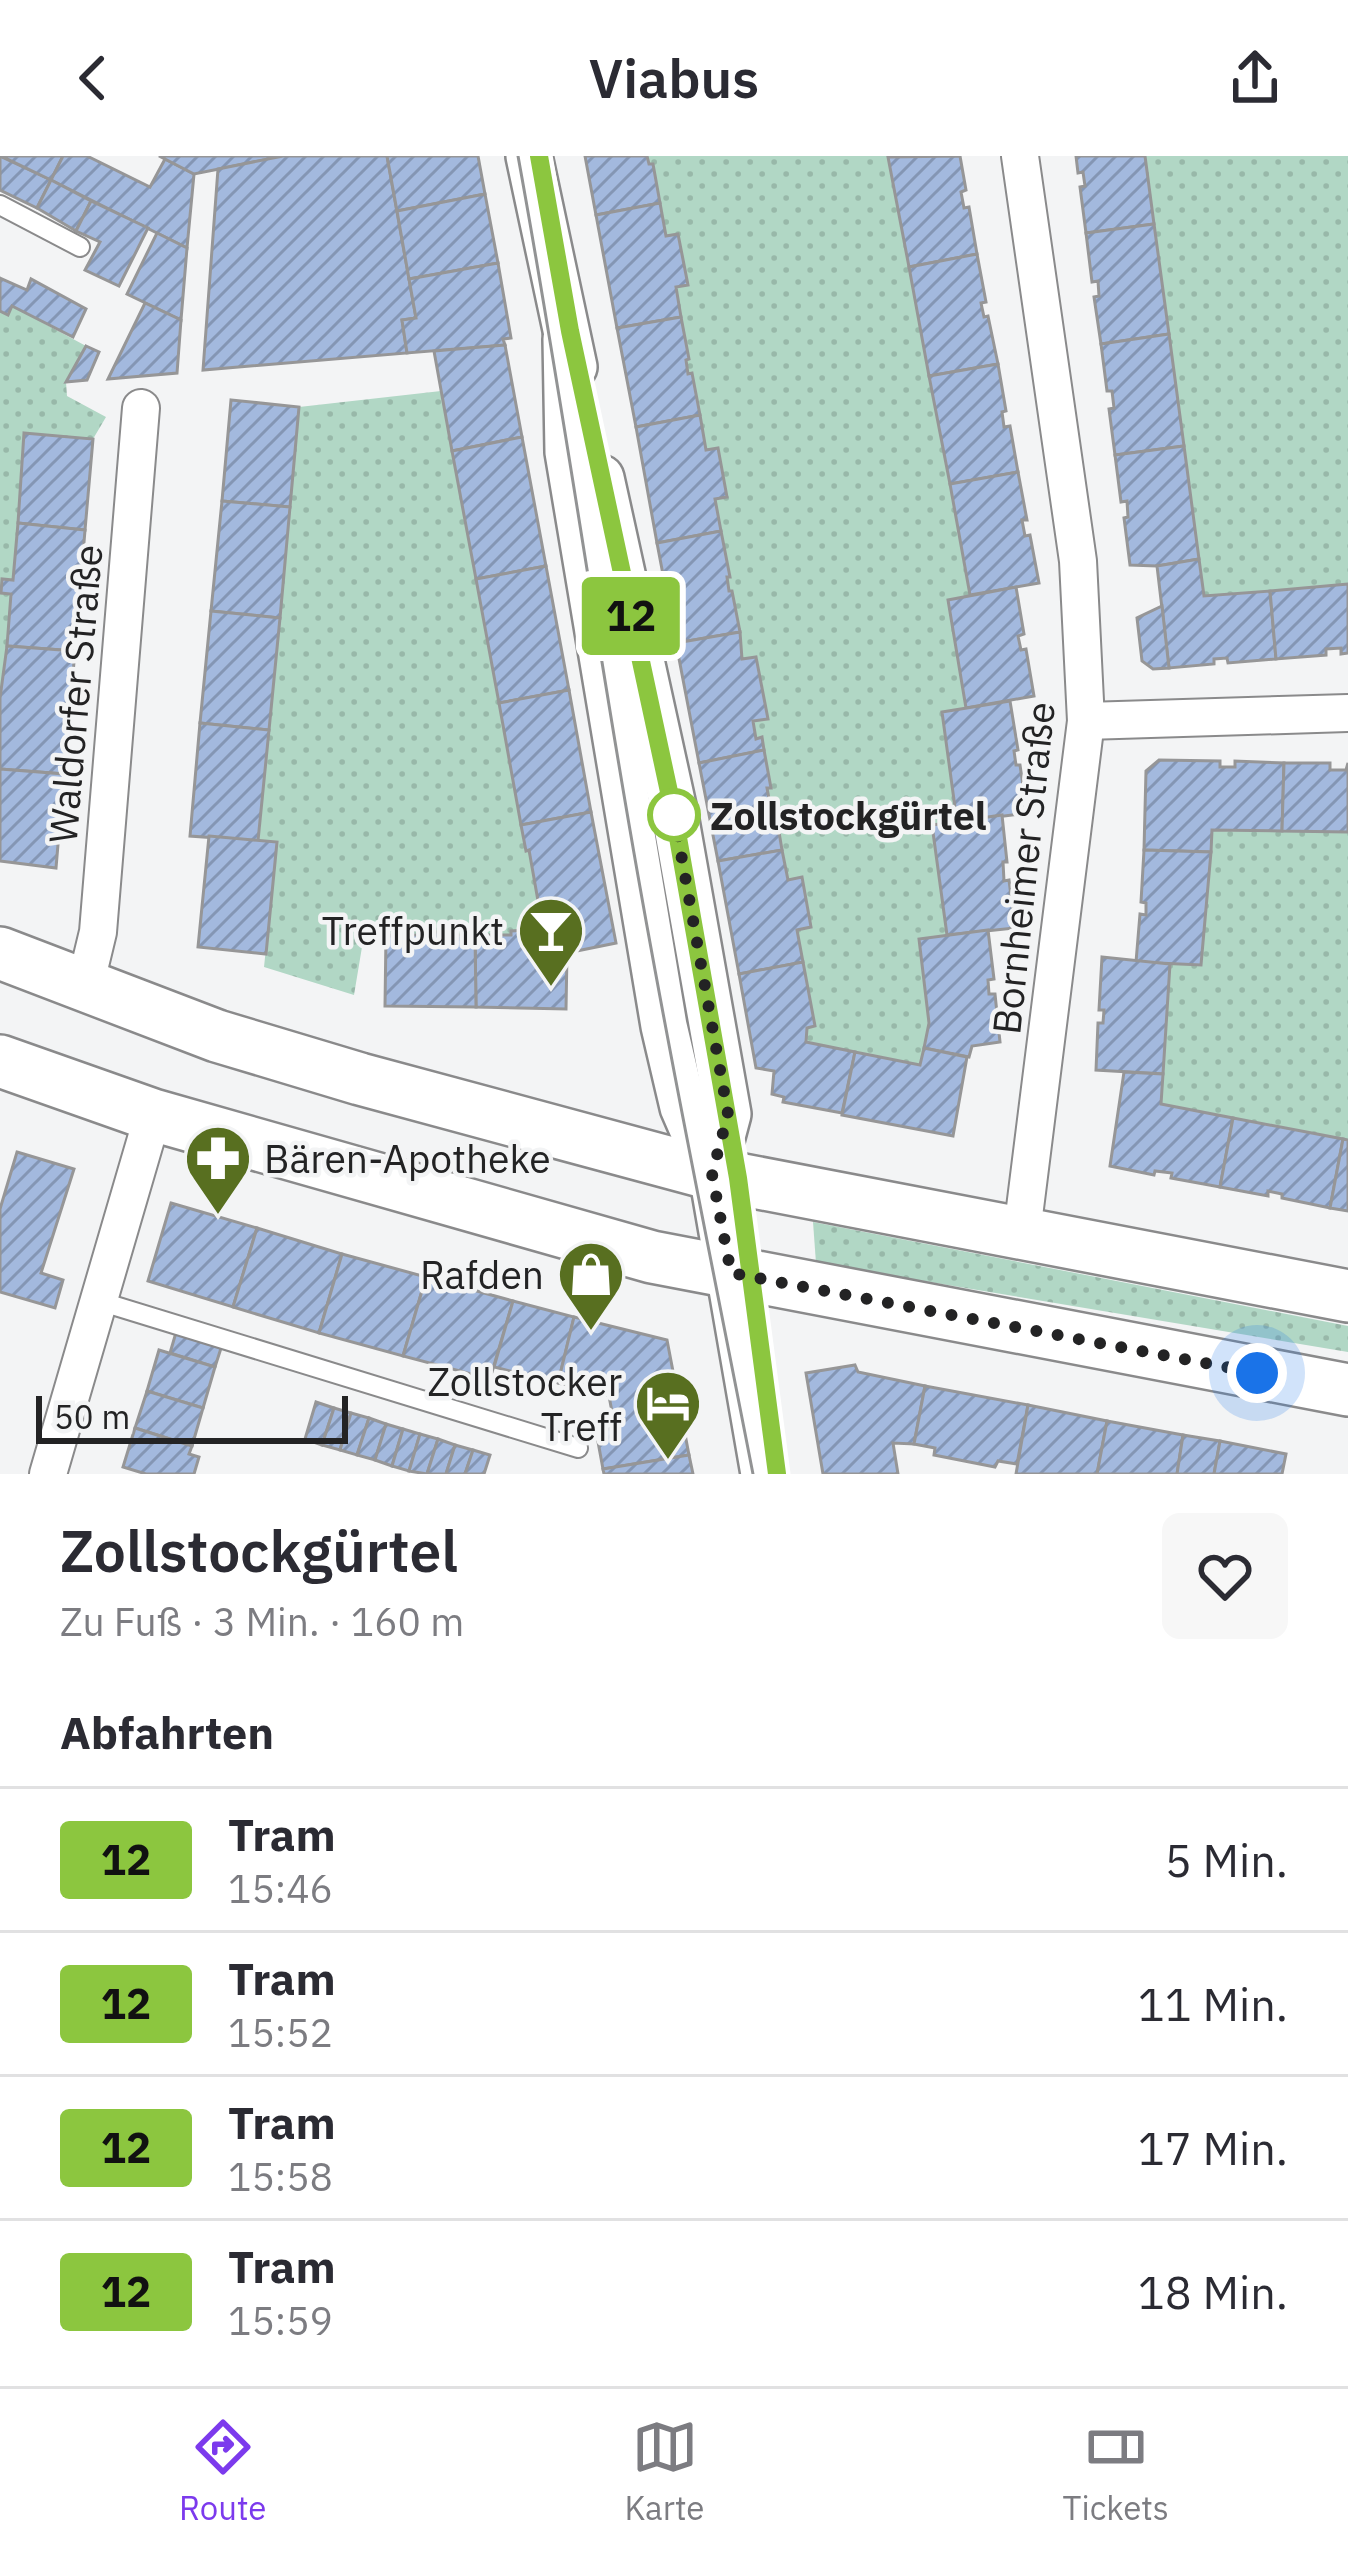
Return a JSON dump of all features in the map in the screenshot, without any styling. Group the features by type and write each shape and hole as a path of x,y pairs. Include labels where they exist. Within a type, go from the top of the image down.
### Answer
{"main road":[{"path":"0,953 217,1036 712,1174 1348,1296"},
{"path":"0,1061 153,1115 652,1257 1348,1390"}],"street":[{"path":"529,156 674,815 728,1114 712,1174 764,1474"},
{"name":"Bornheimer Straße","path":"1020,156 1078,561 1086,722 1022,1232"},
{"name":"Waldorfer Straße","path":"86,986 98,932 141,408"},
{"path":"1086,722 1348,713"},
{"path":"48,1474 153,1115"}],"lane":[{"path":"0,205 80,247"},
{"path":"99,1301 578,1448"}],"green space":[{"path":"647,156 888,156 970,595 948,600 966,708 942,712 957,822 932,826 947,935 919,939 929,1023 920,1065 806,1042 807,1028 815,1025 797,930 811,926 802,878 788,880 767,788 771,787 762,738 756,739 753,721 768,718 757,657 742,659 715,499 727,496 718,448 706,450 686,360 676,287 688,284 678,235 666,236 653,164"},
{"path":"1145,156 1348,156 1348,584 1204,596"},
{"path":"12,306 86,346 66,382 67,396 106,417 93,439 24,433 13,580 2,579 1,592 11,594 0,698 0,311 8,314"},
{"path":"441,391 526,850 543,928 549,936 364,935 354,995 264,967 277,843 259,841 299,407"},
{"path":"1212,830 1348,832 1348,1140 1161,1104 1170,964 1201,964"},
{"path":"813,1222 1348,1326 1348,1352 816,1263"}],"building":[{"path":"0,156 51,180 37,208 0,190"},
{"path":"1,156 63,156 51,180"},
{"path":"63,156 87,156 150,187 165,159 194,174 187,248 51,180"},
{"path":"159,156 279,156 279,157 194,174"},
{"path":"283,156 387,156 416,318 402,320 407,353 203,370 218,169"},
{"path":"387,156 478,156 485,194 397,211"},
{"path":"585,156 647,156 653,164 660,203 596,215"},
{"path":"960,156 966,190 961,192 964,208 969,207 977,254 909,267 888,157"},
{"path":"1076,156 1145,156 1154,224 1086,233 1080,187 1085,186"},
{"path":"51,180 91,201 76,231 37,208"},
{"path":"485,194 498,263 409,279 397,211"},
{"path":"91,201 148,228 119,286 85,270 100,242 76,231"},
{"path":"660,203 666,236 678,234 688,285 676,287 681,317 617,328 596,215"},
{"path":"1154,224 1169,334 1101,344 1094,297 1099,296 1098,281 1092,282 1086,233"},
{"path":"157,233 187,248 181,320 127,294"},
{"path":"977,254 986,302 981,303 998,364 929,376 909,267"},
{"path":"498,263 511,338 503,339 505,345 407,353 402,320 416,318 409,279"},
{"path":"0,278 27,290 31,279 86,309 73,337 12,306 8,315 0,311"},
{"path":"145,303 181,320 177,373 108,379"},
{"path":"681,317 688,374 692,373 700,415 636,427 617,328"},
{"path":"1169,334 1184,446 1115,455 1109,409 1114,408 1112,391 1107,391 1101,344"},
{"path":"505,345 522,437 452,451 434,351"},
{"path":"86,346 99,352 87,380 66,382"},
{"path":"998,364 1004,427 1010,426 1018,472 950,484 929,376"},
{"path":"231,400 299,407 290,507 222,501"},
{"path":"700,415 706,450 718,448 727,497 715,499 721,531 657,543 636,427"},
{"path":"24,433 93,439 85,530 18,523"},
{"path":"522,437 546,566 476,579 452,451"},
{"path":"1184,446 1199,559 1130,565 1124,518 1128,517 1127,501 1121,502 1115,455"},
{"path":"1018,472 1027,520 1022,520 1025,536 1030,535 1039,583 970,595 950,484"},
{"path":"222,501 290,507 280,618 211,611"},
{"path":"18,523 85,530 75,651 7,646 11,594 1,593 2,579 13,580"},
{"path":"721,531 740,632 676,643 657,543"},
{"path":"1199,559 1204,596 1270,591 1276,659 1228,663 1227,658 1214,659 1214,664 1169,668 1157,566"},
{"path":"546,566 569,690 499,703 476,579"},
{"path":"1348,584 1348,653 1341,654 1341,648 1326,649 1326,655 1276,659 1270,591"},
{"path":"1016,587 1024,634 1018,636 1021,650 1026,649 1034,696 966,708 948,600"},
{"path":"1162,606 1169,668 1153,669 1142,661 1137,618"},
{"path":"211,611 280,618 269,730 200,723"},
{"path":"740,632 742,659 756,657 768,719 753,721 764,750 699,763 676,643"},
{"path":"7,646 75,651 64,774 0,769 0,698"},
{"path":"569,690 591,812 521,825 499,703"},
{"path":"1010,701 1016,765 1020,765 1027,813 957,822 942,712"},
{"path":"200,723 269,730 258,841 190,836"},
{"path":"764,750 771,788 767,788 782,850 718,861 699,763"},
{"path":"1159,760 1220,761 1220,767 1235,767 1235,761 1284,763 1282,831 1212,830 1211,852 1144,850 1146,771"},
{"path":"1284,763 1330,763 1330,770 1346,770 1348,763 1348,832 1282,831"},
{"path":"0,769 64,774 56,868 0,861"},
{"path":"591,812 616,943 557,955 543,929 521,825"},
{"path":"1002,815 1004,881 1009,880 1015,928 947,935 932,825"},
{"path":"209,836 277,842 266,954 198,947"},
{"path":"782,850 788,880 802,877 811,927 797,930 803,962 739,974 718,861"},
{"path":"1144,850 1211,852 1201,965 1136,962 1140,914 1146,915 1146,903 1141,902"},
{"path":"528,930 528,935 549,936 557,955 567,953 566,1009 476,1007 475,935"},
{"path":"988,930 994,979 988,980 989,994 995,994 1000,1042 972,1046 969,1057 924,1048 929,1023 919,939"},
{"path":"386,935 475,935 476,1007 385,1006"},
{"path":"1102,957 1170,964 1163,1074 1096,1070 1098,1023 1103,1023 1104,1010 1099,1010"},
{"path":"803,962 815,1026 807,1028 806,1042 855,1052 842,1113 783,1102 784,1097 772,1094 774,1071 756,1068 739,974"},
{"path":"924,1048 967,1057 953,1136 842,1115 855,1052 920,1065"},
{"path":"1124,1072 1163,1074 1161,1104 1233,1118 1220,1187 1171,1178 1172,1173 1155,1171 1154,1175 1110,1166"},
{"path":"1233,1118 1343,1139 1330,1208 1268,1191 1268,1196 1220,1187"},
{"path":"1343,1139 1348,1140 1348,1211 1330,1208"},
{"path":"17,1152 74,1169 41,1273 63,1280 55,1308 0,1292 0,1209"},
{"path":"171,1203 257,1228 233,1307 148,1281"},
{"path":"257,1228 342,1254 319,1333 233,1307"},
{"path":"342,1254 426,1277 403,1356 319,1333"},
{"path":"426,1277 513,1301 490,1379 403,1356"},
{"path":"513,1301 574,1317 558,1383 494,1367"},
{"path":"574,1317 667,1340 689,1455 603,1469 596,1431 615,1428 609,1396 558,1383"},
{"path":"177,1329 223,1342 215,1367 170,1353"},
{"path":"159,1350 215,1367 203,1408 147,1391"},
{"path":"855,1365 858,1372 925,1386 914,1444 893,1443 898,1474 823,1474 806,1373"},
{"path":"925,1386 1028,1405 1017,1464 998,1461 995,1467 934,1455 935,1448 914,1444"},
{"path":"147,1391 203,1408 192,1446 135,1428"},
{"path":"316,1402 334,1408 322,1445 305,1439"},
{"path":"1028,1405 1107,1421 1097,1474 1016,1474"},
{"path":"334,1408 351,1413 340,1450 322,1445"},
{"path":"351,1413 369,1418 357,1455 340,1450"},
{"path":"369,1418 386,1424 375,1460 357,1455"},
{"path":"1107,1421 1183,1435 1177,1474 1097,1474"},
{"path":"386,1424 403,1429 392,1466 375,1460"},
{"path":"135,1428 192,1446 189,1454 199,1457 194,1474 146,1474 123,1467"},
{"path":"403,1429 420,1434 409,1471 392,1466"},
{"path":"420,1434 438,1439 427,1474 409,1471"},
{"path":"1183,1435 1220,1441 1214,1474 1177,1474"},
{"path":"438,1439 455,1445 446,1474 427,1474"},
{"path":"1220,1441 1286,1454 1282,1474 1214,1474"},
{"path":"455,1445 473,1450 465,1474 446,1474"},
{"path":"473,1450 490,1455 484,1474 465,1474"},
{"name":"Zollstocker Treff","path":"689,1455 693,1474 604,1474 603,1469"}],"tram line":[{"path":"518,156 644,911 753,1474"},
{"path":"539,156 570,331 675,815 738,1178 777,1474"},
{"name":"12","path":"539,156 570,331 674,815 728,1114 777,1474"}],"place":[{"name":"Zollstockgürtel","path":"674,815"},
{"name":"Treffpunkt","path":"551,989"},
{"name":"Bären-Apotheke","path":"218,1217"},
{"name":"Rafden","path":"591,1333"},
{"name":"Zollstocker Treff","path":"668,1462"}],"route":[{"path":"674,815 728,1114 712,1174 731,1273 1257,1373"}]}
